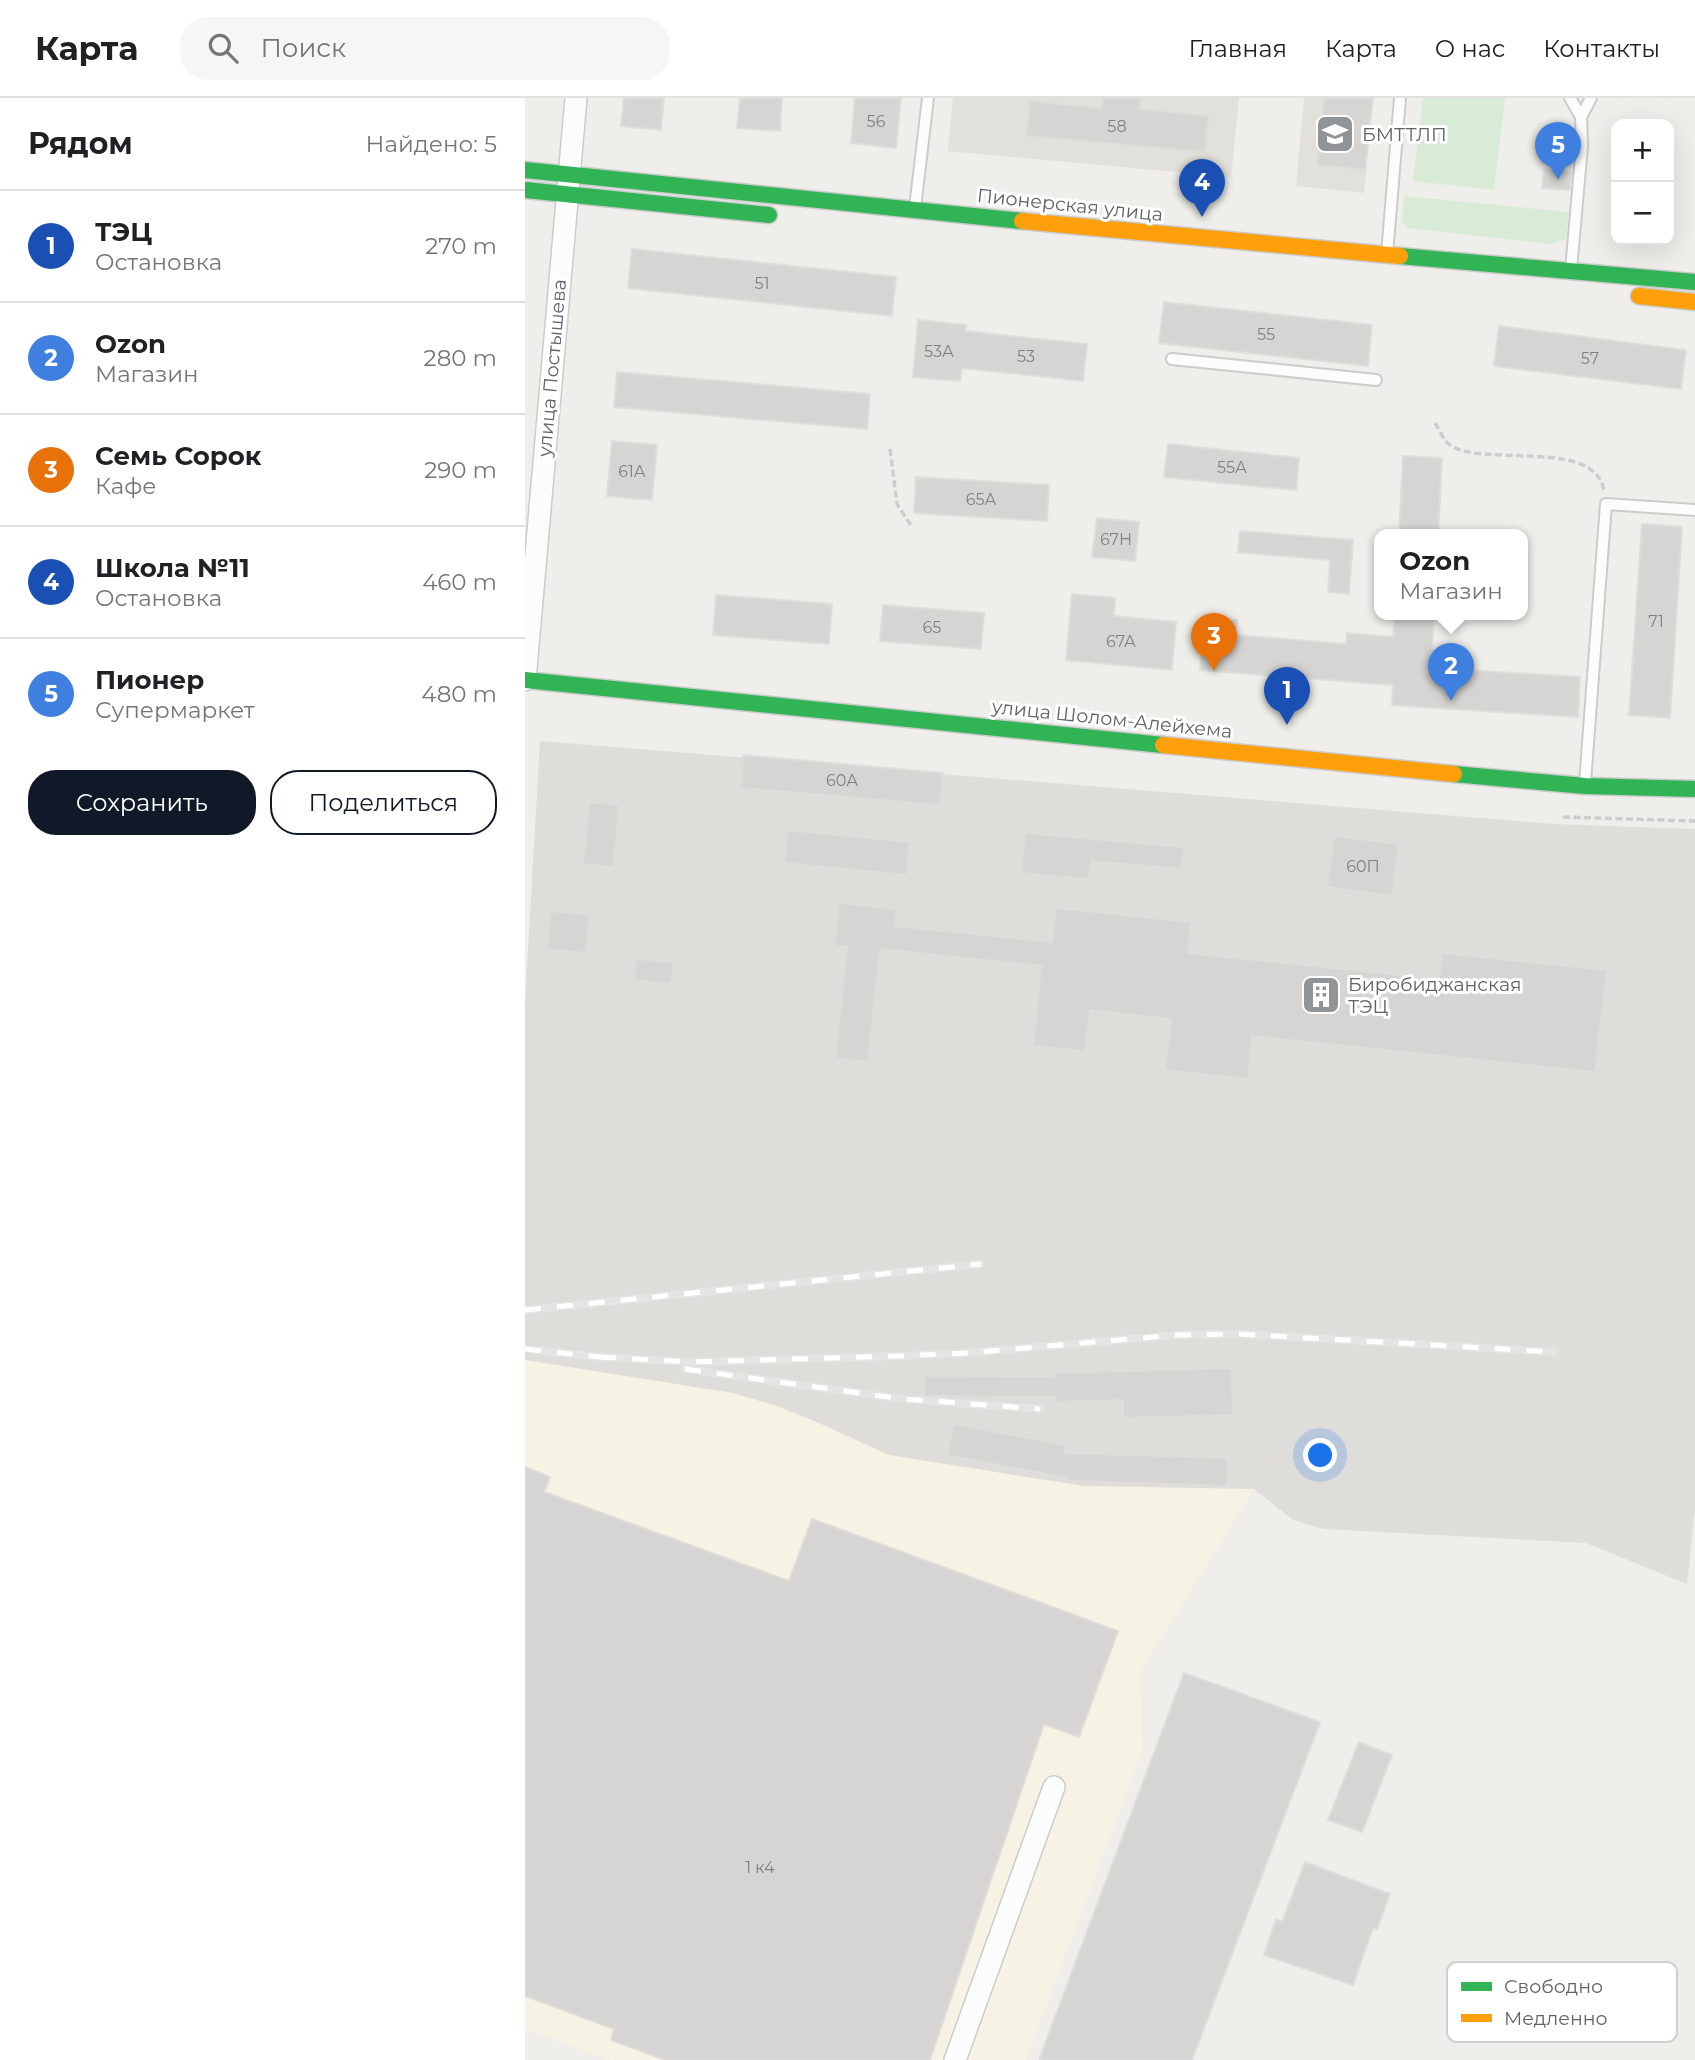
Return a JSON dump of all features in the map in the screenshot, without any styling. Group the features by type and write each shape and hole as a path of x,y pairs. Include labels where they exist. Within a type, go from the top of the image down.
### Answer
{"main road":[{"name":"Пионерская улица","path":"525,170 569,184 790,217"},
{"name":"Пионерская улица","path":"525,190 569,184 914,211 1695,282"},
{"path":"912,229 914,211"},
{"path":"1384,272 1387,254"},
{"path":"1569,289 1571,272"},
{"path":"1619,294 1695,302"},
{"name":"улица Шолом-Алейхема","path":"525,680 1167,747 1585,786 1695,789"}],"street":[{"name":"улица Постышева","path":"525,680 576,98"},
{"path":"955,2060 1054,1787"}],"lane":[{"path":"914,211 928,98"},
{"path":"1387,254 1400,98"},
{"path":"1570,98 1581,117 1582,146 1571,272"},
{"path":"1581,117 1591,98"},
{"path":"1172,359 1376,380"},
{"path":"1585,786 1606,504 1695,510"}],"path":[{"path":"1435,423 1449,445 1475,454 1577,462 1592,470 1603,485 1606,504"},
{"path":"890,449 897,504 912,527"},
{"path":"1563,817 1695,821"}],"shaded area":[{"path":"953,98 1239,98 1231,177 948,151"},
{"name":"БМТТЛП","path":"1304,98 1373,98 1364,193 1296,186"},
{"name":"Биробиджанская ТЭЦ","path":"540,741 1554,824 1695,829 1695,1509 1687,1584 1586,1543 1323,1529 1293,1520 1254,1489 1084,1486 889,1455 777,1406 733,1393 525,1360 525,1003"},
{"path":"525,1360 733,1393 777,1406 889,1455 1084,1486 1254,1489 1140,1672 1142,1751 1026,2060 610,2060 525,2029"}],"green space":[{"path":"1423,98 1505,98 1494,190 1413,181"},
{"path":"1404,196 1569,212 1566,239 1551,244 1407,228 1402,221"}],"building":[{"path":"624,98 664,98 661,130 621,126"},
{"path":"740,98 782,98 780,131 737,128"},
{"path":"855,98 901,98 896,148 851,143"},
{"path":"1103,98 1141,98 1140,109 1209,116 1205,152 1026,136 1030,101 1102,108"},
{"path":"1324,98 1373,98 1365,170 1317,165"},
{"path":"1544,170 1572,172 1570,190 1542,188"},
{"path":"632,249 896,277 892,316 628,288"},
{"path":"1164,302 1372,325 1368,366 1159,343"},
{"path":"918,320 966,325 965,331 1087,344 1083,381 962,368 960,381 913,377"},
{"path":"1499,326 1686,350 1681,389 1494,366"},
{"path":"617,372 870,394 867,429 614,407"},
{"path":"612,441 657,445 652,500 607,496"},
{"path":"1168,444 1299,458 1296,490 1164,477"},
{"path":"1403,456 1442,458 1438,529 1399,529"},
{"path":"916,477 1049,485 1047,521 914,513"},
{"path":"1097,518 1139,522 1135,561 1092,557"},
{"path":"1642,524 1682,527 1670,718 1629,715"},
{"path":"1240,531 1353,540 1349,594 1328,592 1330,560 1238,552"},
{"path":"1072,594 1115,598 1114,616 1176,622 1172,670 1066,660"},
{"path":"716,595 832,604 829,644 713,635"},
{"path":"883,605 984,613 981,649 880,641"},
{"path":"1204,618 1237,620 1236,635 1346,644 1347,633 1393,637 1395,620 1434,620 1431,668 1580,677 1578,717 1392,705 1393,685 1200,670"},
{"path":"743,755 943,773 940,805 741,788"},
{"path":"589,802 619,805 614,867 583,864"},
{"path":"787,830 910,842 907,875 784,863"},
{"path":"1025,833 1184,847 1182,869 1091,861 1089,879 1021,873"},
{"path":"1334,836 1399,844 1392,896 1327,887"},
{"name":"Биробиджанская ТЭЦ","path":"839,903 896,909 895,926 1052,942 1056,908 1191,922 1188,953 1439,979 1442,953 1607,970 1595,1072 1252,1036 1248,1079 1165,1070 1171,1019 1090,1010 1085,1051 1033,1046 1041,966 880,949 868,1062 835,1058 847,947 834,946"},
{"path":"550,911 590,915 586,953 547,949"},
{"path":"636,959 674,962 671,984 634,980"},
{"path":"1232,1368 1233,1415 1123,1418 1123,1400 1056,1402 1056,1397 924,1396 925,1376 1055,1377 1055,1373"},
{"path":"953,1424 1066,1445 1064,1453 1228,1458 1227,1486 1068,1481 1068,1478 947,1455"},
{"path":"525,1467 550,1477 544,1492 789,1581 812,1519 1118,1631 1079,1737 1044,1724 930,2060 665,2060 611,2040 614,2029 525,1996"},
{"path":"1184,1673 1320,1722 1192,2060 1039,2060"},
{"path":"1359,1742 1392,1755 1362,1832 1328,1820"},
{"path":"1305,1862 1390,1894 1377,1929 1373,1928 1353,1985 1264,1955 1276,1919 1282,1922"}],"railway":[{"path":"525,1310 981,1264"},
{"path":"600,1357 691,1362 900,1356 1178,1335 1239,1334 1555,1352"},
{"path":"525,1349 609,1358"},
{"path":"685,1369 903,1399 1040,1409"}],"traffic: fast":[{"path":"525,170 1022,221"},
{"path":"525,190 769,215"},
{"path":"1400,256 1695,282"},
{"path":"525,680 1163,745"},
{"path":"1454,774 1585,786 1695,789"}],"traffic: slow":[{"path":"1022,221 1400,256"},
{"path":"1639,296 1695,302"},
{"path":"1163,745 1454,774"}],"place":[{"name":"БМТТЛП","path":"1335,134"},
{"name":"Пионер","path":"1558,180"},
{"name":"Школа №11","path":"1202,217"},
{"name":"Семь Сорок","path":"1214,671"},
{"name":"Ozon","path":"1451,701"},
{"name":"ТЭЦ","path":"1287,725"},
{"name":"Биробиджанская ТЭЦ","path":"1321,995"}]}
